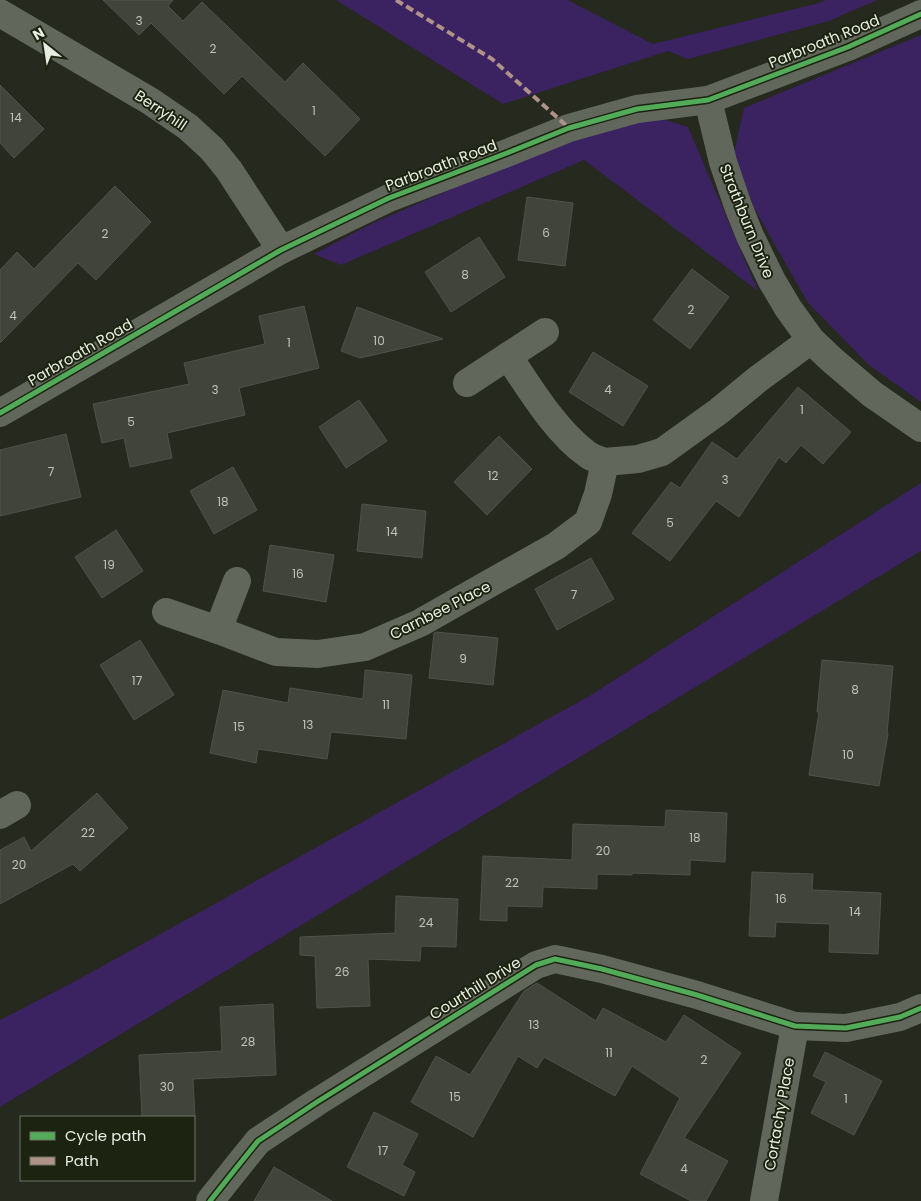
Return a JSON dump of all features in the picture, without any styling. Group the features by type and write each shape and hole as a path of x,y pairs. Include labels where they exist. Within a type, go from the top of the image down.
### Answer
{"street":[{"name":"Berryhill","path":"0,13 150,100 188,127 212,149 230,170 282,250"},
{"name":"Parbroath Road","path":"0,413 282,250 389,198 569,128 637,109 708,100 848,48 921,14"},
{"name":"Strathburn Drive","path":"708,100 723,162 750,236 772,281 788,308 811,340 832,360 872,394 921,428"},
{"path":"467,383 545,332"},
{"path":"508,356 564,433 588,455 605,462 638,459 662,452 811,340"},
{"name":"Carnbee Place","path":"166,612 276,652 318,654 365,647 428,618 556,546 588,522 598,494 605,462"},
{"path":"218,630 237,581"},
{"name":"Courthill Drive","path":"210,1201 258,1142 325,1097 536,965 555,959 602,969 697,995 795,1026 846,1028 900,1017 921,1008"},
{"name":"Cortachy Place","path":"764,1201 795,1026"}],"shaded area":[{"path":"336,0 567,0 653,44 826,0 877,0 829,21 688,59 668,51 503,104"},
{"path":"921,35 921,402 869,365 808,303 753,206 734,154 744,108"},
{"path":"646,114 688,127 758,291 584,160 341,265 314,254 371,224 516,161"},
{"path":"921,483 921,551 0,1107 0,1020 81,978 591,695"}],"building":[{"path":"103,0 173,0 168,6 183,21 202,2 285,82 303,63 360,119 325,156 242,76 224,94 151,23 139,35"},
{"path":"0,85 44,129 14,158 0,143"},
{"path":"115,186 151,222 96,280 78,263 0,343 0,270 17,252 34,269"},
{"path":"527,197 573,203 565,266 518,260"},
{"path":"479,237 505,277 451,312 425,272"},
{"path":"692,269 729,297 690,349 653,320"},
{"path":"304,306 319,368 239,388 245,415 167,433 172,458 130,467 124,438 102,443 93,404 189,384 184,363 265,344 259,316"},
{"path":"357,307 443,339 360,358 341,351"},
{"path":"593,352 648,386 623,426 569,392"},
{"path":"798,387 851,432 823,464 801,445 786,463 779,457 739,517 716,501 670,561 632,533 671,482 680,488 712,442 737,459"},
{"path":"359,400 387,441 346,468 319,427"},
{"path":"66,434 81,497 0,516 0,450"},
{"path":"499,436 532,469 487,515 454,482"},
{"path":"233,467 257,510 214,534 190,491"},
{"path":"362,504 426,511 422,558 357,551"},
{"path":"116,530 143,571 102,598 75,557"},
{"path":"270,545 334,555 326,602 263,591"},
{"path":"591,558 614,599 557,630 535,589"},
{"path":"434,633 498,638 493,685 429,678"},
{"path":"140,640 174,695 134,720 100,665"},
{"path":"822,660 893,666 888,734 879,786 809,775 819,712 817,712"},
{"path":"365,670 412,675 406,739 331,732 327,759 258,749 256,763 210,753 223,690 288,703 290,688 363,699"},
{"path":"97,793 128,828 80,871 73,864 0,904 0,850 24,837 31,851"},
{"path":"666,810 727,813 725,862 690,860 690,875 597,874 597,889 543,887 542,907 507,906 507,921 480,920 483,856 572,860 573,824 665,827"},
{"path":"752,872 813,874 812,890 881,893 878,954 829,952 830,924 776,922 775,937 749,936"},
{"path":"396,896 458,899 456,947 421,946 420,961 368,959 370,1006 317,1008 315,956 300,955 300,937 395,933"},
{"path":"537,983 596,1021 603,1008 666,1042 684,1015 741,1053 684,1138 728,1161 706,1201 691,1201 640,1174 680,1098 632,1066 615,1096 544,1057 537,1068 518,1056 473,1137 411,1102 436,1056 470,1075 524,991"},
{"path":"273,1004 276,1075 193,1079 195,1116 142,1116 139,1055 222,1051 220,1007"},
{"path":"825,1052 882,1081 854,1135 811,1113 826,1082 813,1076"},
{"path":"374,1112 418,1134 402,1165 415,1172 404,1196 347,1167"},
{"path":"274,1167 332,1201 254,1201"}],"marked path":[{"path":"396,0 492,59 569,128"}],"cycle path":[{"path":"0,413 281,250 389,198 569,128 637,109 708,100 848,47 921,14"},
{"path":"210,1201 258,1141 536,965 555,959 602,969 697,995 795,1026 846,1028 900,1017 921,1008"}]}
